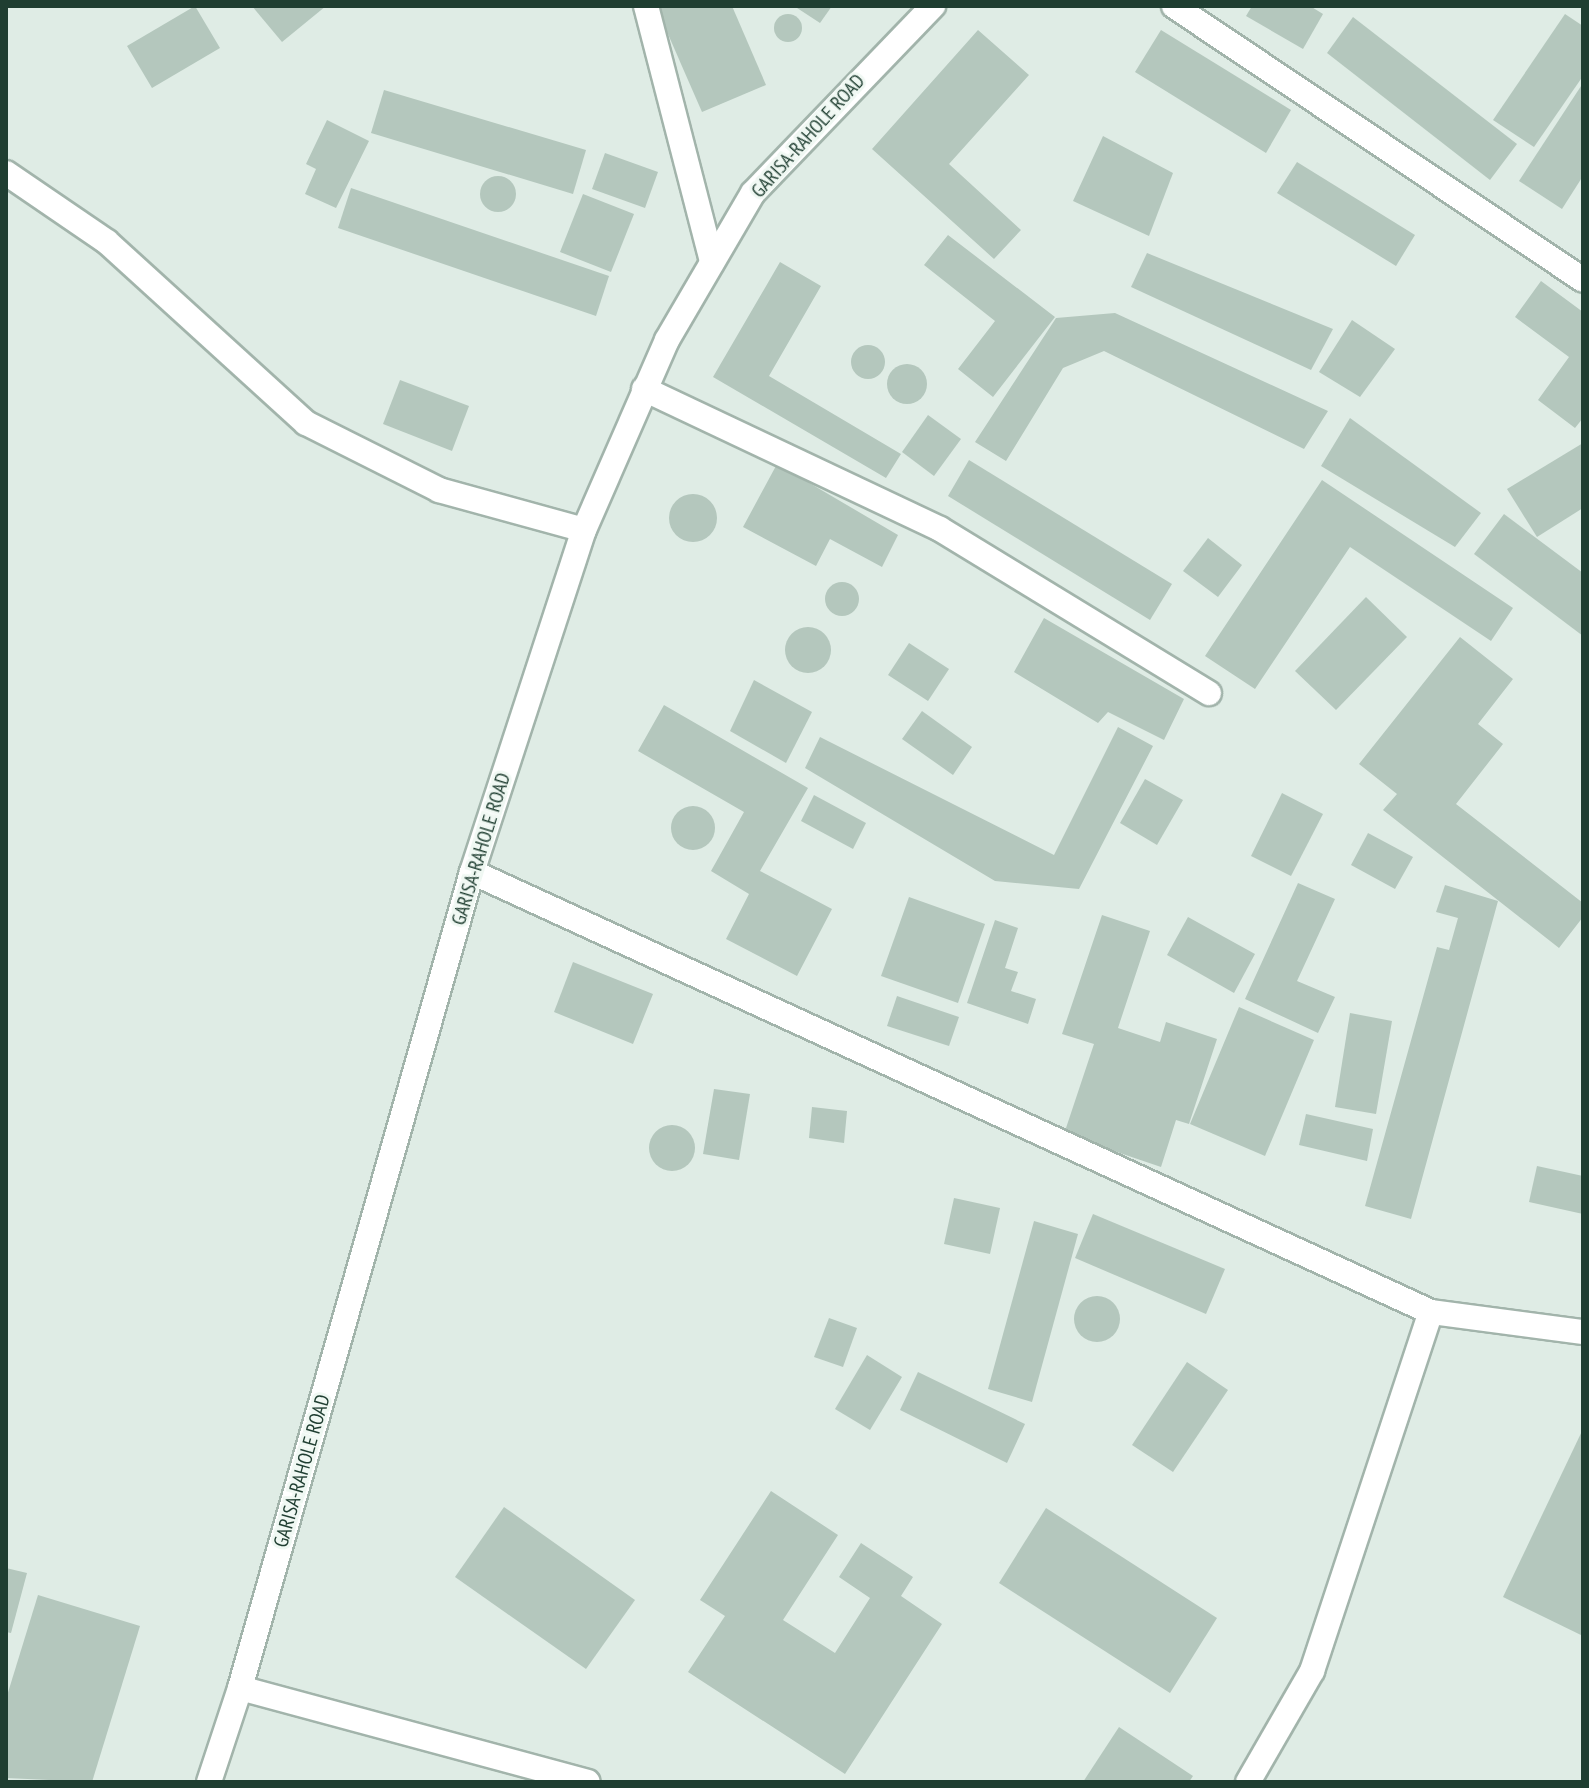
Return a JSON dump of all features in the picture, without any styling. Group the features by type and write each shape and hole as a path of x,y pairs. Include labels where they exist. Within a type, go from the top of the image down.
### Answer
{"street":[{"path":"646,6 712,262"},
{"name":"GARISA-RAHOLE ROAD","path":"209,1782 240,1688 472,872 584,530 644,389 753,193 933,6"},
{"path":"1174,6 1583,280"},
{"path":"6,173 107,242 306,423 439,490 584,530"},
{"path":"644,389 940,529 1209,693"},
{"path":"472,872 1431,1312 1583,1332"},
{"path":"1248,1782 1312,1671 1431,1312"},
{"path":"240,1688 588,1782"}],"building":[{"path":"195,6 220,48 152,88 127,46"},
{"path":"252,6 326,6 282,42"},
{"path":"664,6 732,6 766,85 702,112 657,9"},
{"path":"794,6 832,6 820,23"},
{"path":"1252,6 1310,6 1323,14 1303,49 1246,16"},
{"path":"788,14 798,18 802,28 798,38 788,42 778,38 774,28 778,18"},
{"path":"1565,14 1583,26 1583,76 1534,147 1493,120"},
{"path":"1353,17 1517,144 1490,180 1327,53"},
{"path":"978,30 1029,75 949,164 1021,230 994,259 872,149"},
{"path":"1161,30 1291,110 1266,153 1135,72"},
{"path":"1583,83 1583,176 1562,209 1519,181"},
{"path":"384,90 586,150 573,194 371,133"},
{"path":"327,120 369,141 336,208 305,194 316,169 306,164"},
{"path":"1103,136 1173,173 1149,236 1073,201"},
{"path":"605,153 658,172 645,208 592,189"},
{"path":"1297,162 1415,235 1396,266 1277,193"},
{"path":"498,176 511,181 516,194 511,207 498,212 485,207 480,194 485,181"},
{"path":"351,188 609,276 596,316 338,228"},
{"path":"583,194 634,214 611,272 560,252"},
{"path":"948,235 1055,317 993,397 958,369 995,321 924,265"},
{"path":"1147,253 1333,329 1311,370 1131,287"},
{"path":"780,262 821,286 769,376 901,454 886,478 713,377"},
{"path":"1541,281 1583,312 1583,418 1575,428 1538,400 1569,357 1515,317"},
{"path":"1115,313 1328,411 1304,449 1104,351 1063,368 1006,461 975,442 1056,318"},
{"path":"1352,320 1395,349 1360,397 1319,372"},
{"path":"868,345 880,350 885,362 880,374 868,379 856,374 851,362 856,350"},
{"path":"907,364 921,370 927,384 921,398 907,404 893,398 887,384 893,370"},
{"path":"400,380 469,406 452,451 383,424"},
{"path":"928,415 961,439 934,476 902,452"},
{"path":"1350,418 1481,513 1455,547 1321,466"},
{"path":"1583,443 1583,508 1537,537 1507,489"},
{"path":"969,460 1172,584 1150,620 948,496"},
{"path":"777,464 898,535 882,567 830,539 816,566 743,527"},
{"path":"1322,480 1513,608 1491,641 1350,547 1255,689 1205,656"},
{"path":"693,494 710,501 717,518 710,535 693,542 676,535 669,518 676,501"},
{"path":"1504,514 1583,573 1583,636 1474,554"},
{"path":"1208,538 1242,565 1218,597 1183,571"},
{"path":"842,582 854,587 859,599 854,611 842,616 830,611 825,599 830,587"},
{"path":"1366,597 1407,637 1336,710 1295,671"},
{"path":"1044,618 1184,699 1164,740 1108,712 1098,723 1014,672"},
{"path":"808,627 824,634 831,650 824,666 808,673 792,666 785,650 792,634"},
{"path":"1460,637 1513,679 1478,724 1503,744 1456,804 1583,903 1583,917 1559,948 1383,810 1397,794 1359,764"},
{"path":"909,643 949,669 928,701 888,675"},
{"path":"754,680 812,712 786,763 730,731"},
{"path":"664,705 808,788 760,871 832,909 797,976 726,939 749,894 711,871 744,812 638,751"},
{"path":"922,711 972,747 953,775 902,739"},
{"path":"1118,727 1153,746 1079,889 995,881 805,768 820,737 1054,855"},
{"path":"1145,779 1183,800 1157,845 1120,823"},
{"path":"1282,793 1323,814 1291,876 1251,856"},
{"path":"814,795 866,823 853,849 801,821"},
{"path":"693,806 708,813 715,828 708,843 693,850 678,843 671,828 678,813"},
{"path":"1368,833 1413,857 1395,889 1351,865"},
{"path":"1298,883 1335,899 1297,981 1335,997 1318,1033 1245,999"},
{"path":"1445,885 1498,901 1411,1219 1365,1206 1437,947 1449,950 1458,918 1436,912"},
{"path":"909,897 985,924 958,1003 881,976"},
{"path":"1102,915 1150,931 1118,1028 1160,1042 1166,1022 1217,1039 1189,1124 1176,1120 1161,1167 1064,1134 1094,1044 1062,1034"},
{"path":"1188,917 1255,954 1234,993 1167,955"},
{"path":"995,920 1018,928 1005,968 1018,972 1011,991 1036,999 1028,1024 967,1003"},
{"path":"573,962 653,994 633,1044 554,1012"},
{"path":"897,996 959,1017 949,1046 887,1026"},
{"path":"1239,1007 1314,1040 1265,1156 1190,1124"},
{"path":"1350,1013 1392,1021 1376,1114 1335,1107"},
{"path":"714,1089 750,1094 739,1160 703,1154"},
{"path":"812,1107 847,1111 844,1143 809,1138"},
{"path":"1306,1114 1373,1129 1367,1161 1299,1145"},
{"path":"672,1125 688,1132 695,1148 688,1164 672,1171 656,1164 649,1148 656,1132"},
{"path":"1537,1166 1583,1176 1583,1214 1529,1202"},
{"path":"954,1198 1000,1208 990,1254 944,1244"},
{"path":"1093,1214 1225,1269 1206,1314 1075,1258"},
{"path":"1034,1221 1078,1234 1032,1402 988,1389"},
{"path":"1097,1296 1113,1303 1120,1319 1113,1335 1097,1342 1081,1335 1074,1319 1081,1303"},
{"path":"829,1318 857,1328 843,1367 814,1357"},
{"path":"867,1355 902,1377 870,1430 835,1409"},
{"path":"1187,1362 1228,1390 1173,1472 1132,1445"},
{"path":"918,1372 1025,1424 1007,1463 900,1410"},
{"path":"1583,1429 1583,1636 1503,1597"},
{"path":"771,1491 838,1535 783,1620 835,1653 870,1598 839,1577 861,1543 913,1577 901,1596 942,1624 845,1774 688,1672 725,1616 700,1600"},
{"path":"504,1507 635,1600 586,1669 455,1577"},
{"path":"1046,1508 1217,1618 1170,1693 999,1583"},
{"path":"6,1568 27,1573 11,1633 6,1632"},
{"path":"38,1595 140,1626 92,1782 6,1778 6,1699"},
{"path":"1119,1727 1193,1776 1189,1782 1083,1782"}]}
